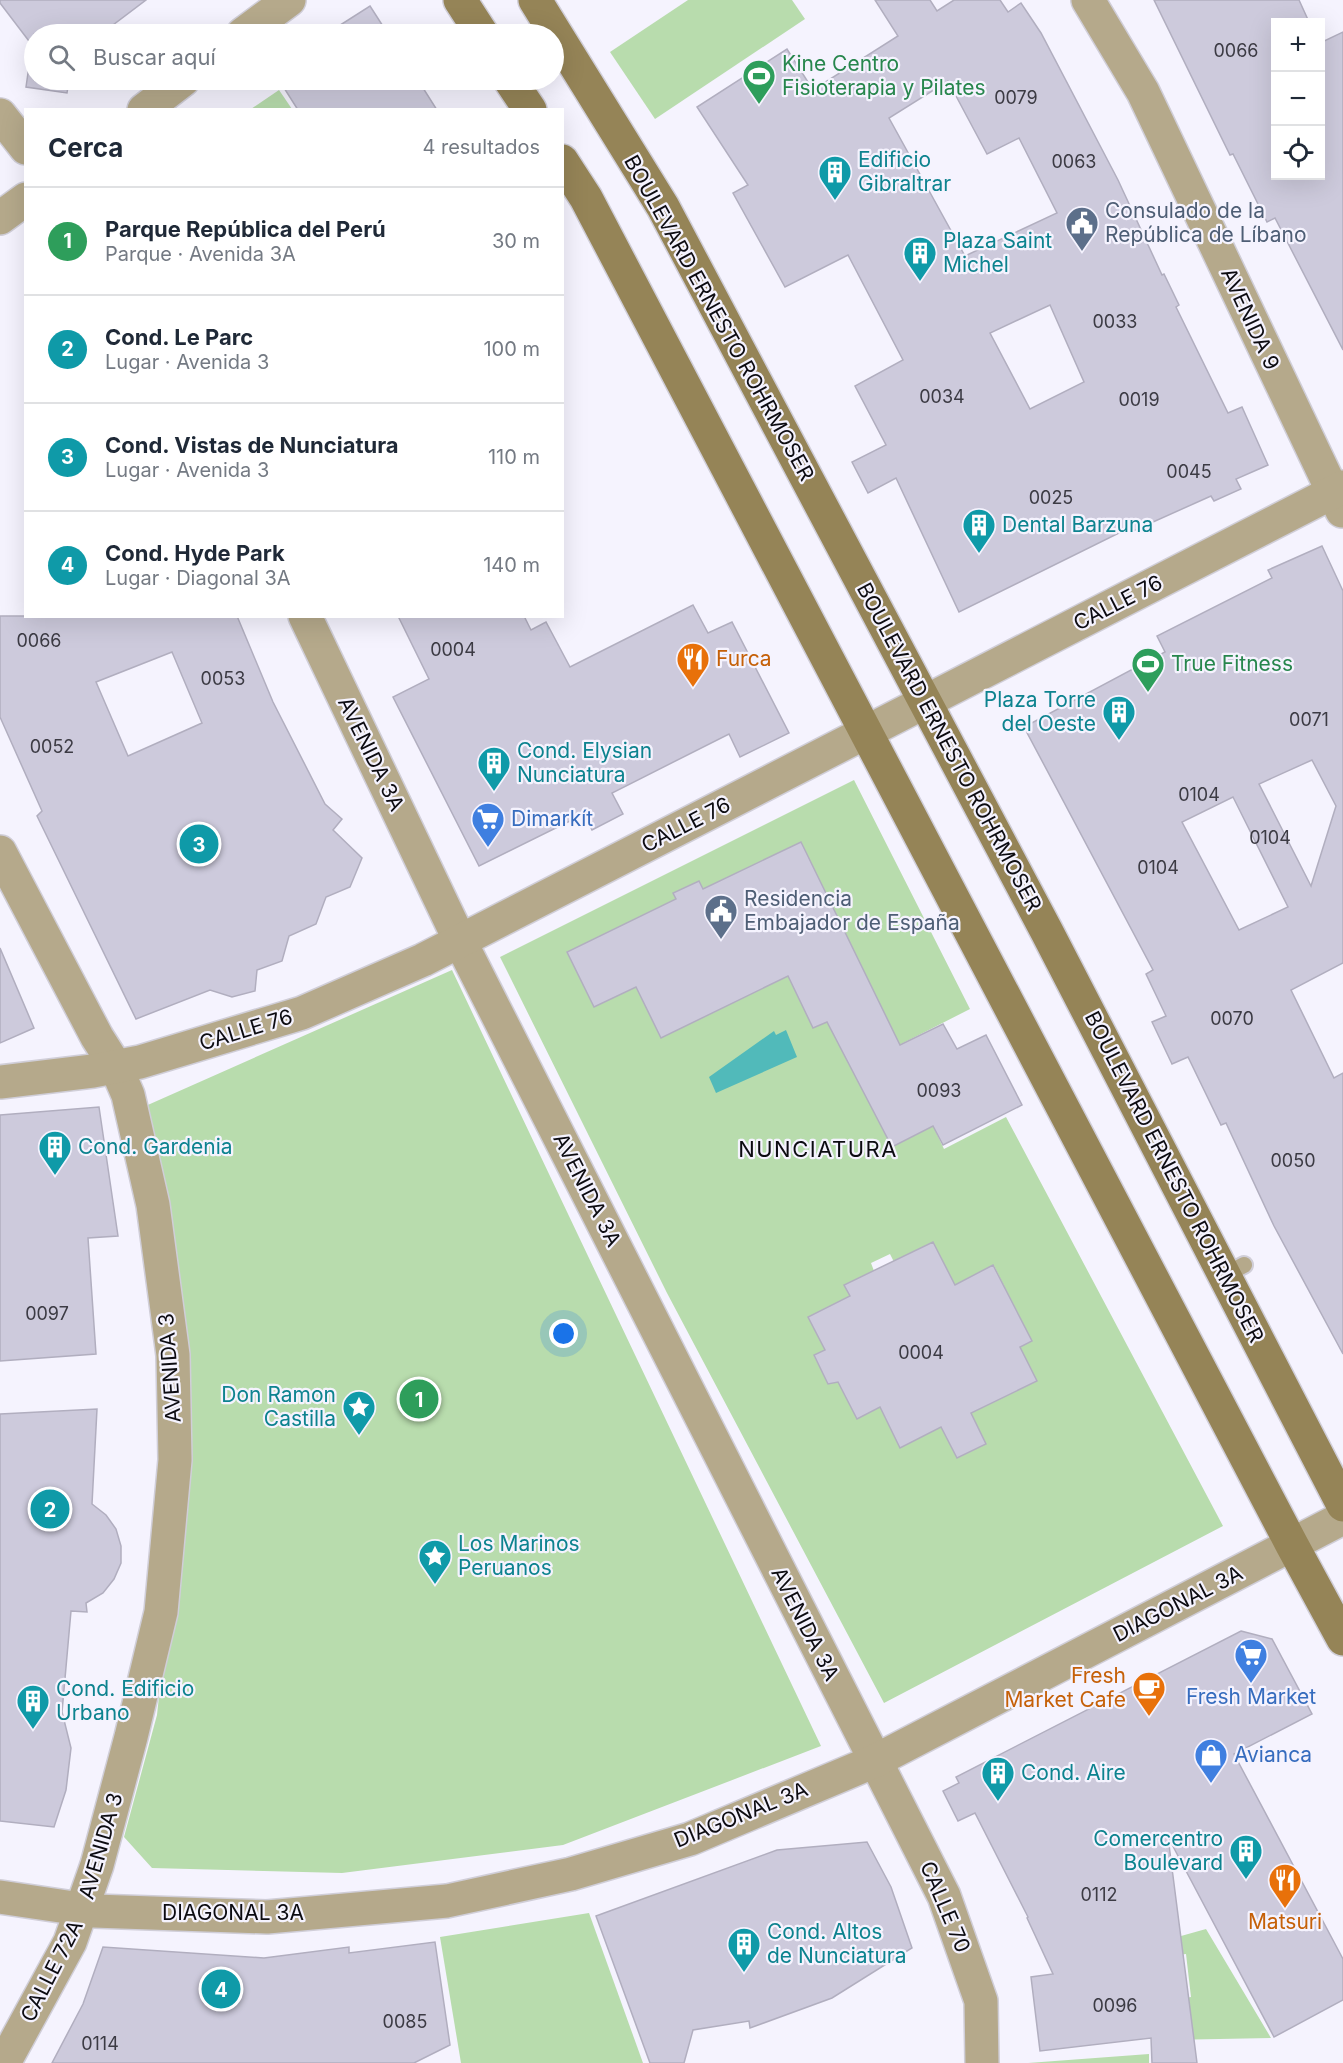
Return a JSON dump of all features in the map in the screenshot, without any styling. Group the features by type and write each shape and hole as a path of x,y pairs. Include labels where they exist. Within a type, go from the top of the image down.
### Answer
{"main road":[{"path":"460,0 476,24"},
{"name":"BOULEVARD ERNESTO ROHRMOSER","path":"534,0 549,24"},
{"name":"BOULEVARD ERNESTO ROHRMOSER","path":"564,48 663,207 1053,942 1234,1270 1343,1505"},
{"path":"517,90 529,108"},
{"path":"564,164 591,207 1292,1545 1343,1638"}],"street":[{"path":"257,24 289,0"},
{"name":"AVENIDA 9","path":"1088,0 1143,92 1339,498"},
{"path":"147,108 170,90"},
{"path":"0,115 24,145"},
{"path":"0,218 24,200"},
{"name":"CALLE 76","path":"0,1082 140,1062 302,1013 423,960 866,732 1339,498"},
{"name":"AVENIDA 3A","path":"306,618 460,941 875,1761"},
{"name":"AVENIDA 3","path":"0,852 97,1038 116,1067 128,1095 153,1205 173,1355 175,1460 161,1612 131,1737 83,1910"},
{"name":"DIAGONAL 3A","path":"0,1897 83,1910 267,1917 447,1901 572,1874 690,1839 875,1761 1343,1518"},
{"name":"CALLE 70","path":"875,1761 948,1906 981,2001 982,2063"},
{"name":"CALLE 72A","path":"4,2063 70,1942 83,1910"}],"green space":[{"path":"688,0 792,0 805,19 655,119 610,52"},
{"path":"279,90 291,108 252,108"},
{"path":"854,780 970,1009 852,1069 892,1147 933,1126 944,1149 1006,1117 1223,1526 884,1703 667,1293 500,957","holes":["933,1242 955,1285 994,1266 1032,1341 1020,1347 1037,1381 971,1413 986,1444 957,1458 941,1427 900,1447 880,1407 857,1419 838,1382 828,1383 814,1356 825,1350 808,1317 850,1296 874,1271 871,1263 890,1254 894,1262"]},
{"path":"452,970 821,1746 563,1845 342,1873 152,1868 124,1837 157,1715 185,1455 141,1108"},
{"path":"589,1913 643,2063 461,2063 440,1937"},
{"path":"1206,1929 1271,2038 1167,2040 1163,2001 1191,1997 1186,1954 1067,1968"},
{"path":"1149,2054 1149,2063 1028,2063"}],"water":[{"path":"786,1030 797,1057 716,1093 709,1077 774,1031 776,1035"}],"building":[{"path":"0,0 146,0 114,24 24,24 24,34"},
{"path":"875,0 930,0 937,11 954,0 1000,0 1008,12 1021,3 1041,33 1118,180 1228,413 1242,407 1268,465 1236,479 1241,489 1214,501 1211,496 1133,531 1131,527 959,612 896,478 868,493 852,462 886,445 855,386 903,360 848,255 785,287 733,193 748,185 697,107 787,49 813,90 898,36","holes":["948,81 987,154 1019,138 1057,213 965,256 889,118","1050,305 1084,382 1030,409 990,333"]},
{"path":"1154,0 1299,0 1307,18 1271,18 1271,180 1325,180 1325,41 1343,32 1343,350 1275,218 1267,222 1233,154 1230,155"},
{"path":"370,6 382,24 342,24"},
{"path":"46,90 67,90 67,93"},
{"path":"285,90 424,90 436,108 297,108"},
{"path":"1322,546 1343,591 1343,963 1291,990 1334,1078 1343,1073 1343,1354 1274,1226 1226,1123 1221,1125 1188,1057 1172,1064 1152,1022 1166,1016 1146,974 1153,970 1024,727 1165,652 1157,636 1272,578 1268,570","holes":["1312,760 1336,806 1311,886 1259,784","1233,797 1288,907 1239,930 1182,822"]},
{"path":"693,605 708,633 732,622 789,733 740,757 729,734 612,793 623,814 592,830 584,814 479,866 393,697 429,679 399,618 525,618 531,630 546,622 570,667"},
{"path":"0,616 238,618 273,702 325,804 342,819 333,830 362,858 350,887 326,897 316,924 289,936 282,961 257,970 255,991 232,997 210,990 136,1019 37,816 42,811 0,717","holes":["172,652 202,723 128,756 96,682"]},
{"name":"Residencia Embajador de España","path":"801,842 900,1045 943,1024 957,1049 986,1035 1022,1105 943,1145 933,1126 892,1147 827,1022 813,1028 788,976 661,1038 636,987 594,1007 567,952 676,899 673,893 699,881 703,889"},
{"path":"0,948 34,1028 0,1043"},
{"path":"99,1107 118,1236 88,1238 96,1354 0,1361 0,1115"},
{"path":"933,1242 955,1285 993,1265 1032,1341 1020,1347 1037,1381 971,1413 986,1444 957,1458 941,1427 900,1448 880,1407 857,1419 838,1382 828,1384 814,1355 825,1350 808,1317 850,1296 844,1285"},
{"path":"97,1409 92,1504 106,1515 116,1529 121,1546 121,1563 114,1579 103,1593 86,1603 87,1612 71,1611 62,1712 71,1748 66,1790 54,1827 0,1821 0,1414"},
{"path":"1241,1631 1272,1639 1312,1714 1234,1754 1343,1959 1343,2000 1274,2037 1168,1837 1197,2063 1152,2063 1151,2038 1040,2051 1031,1977 1053,1974 1028,1917 975,1813 958,1821 943,1791 959,1783 956,1777"},
{"name":"Cond. Altos de Nunciatura","path":"867,1842 891,1887 912,1948 832,1998 750,2028 749,2021 693,2030 684,2063 650,2063 596,1916 777,1850"},
{"path":"435,1942 450,2045 414,2063 52,2063 83,2004 103,1947 264,1958 349,1947 349,1953"}],"place":[{"name":"Kine Centro Fisioterapia y Pilates","path":"759,105"},
{"name":"Edificio Gibraltrar","path":"835,201"},
{"name":"Consulado de la República de Líbano","path":"1082,252"},
{"name":"Plaza Saint Michel","path":"920,282"},
{"name":"Dental Barzuna","path":"979,554"},
{"name":"Furca","path":"693,688"},
{"name":"True Fitness","path":"1148,693"},
{"name":"Plaza Torre del Oeste","path":"1119,741"},
{"name":"Cond. Elysian Nunciatura","path":"494,792"},
{"name":"Cond. Vistas de Nunciatura","path":"199,844"},
{"name":"Dimarkít","path":"488,848"},
{"name":"Residencia Embajador de España","path":"721,940"},
{"name":"Cond. Gardenia","path":"55,1176"},
{"name":"Parque República del Perú","path":"419,1399"},
{"name":"Don Ramon Castilla","path":"359,1436"},
{"name":"Cond. Le Parc","path":"50,1509"},
{"name":"Los Marinos Peruanos","path":"435,1585"},
{"name":"Fresh Market","path":"1251,1684"},
{"name":"Fresh Market Cafe","path":"1149,1717"},
{"name":"Cond. Edificio Urbano","path":"33,1730"},
{"name":"Avianca","path":"1211,1784"},
{"name":"Cond. Aire","path":"998,1802"},
{"name":"Comercentro Boulevard","path":"1246,1880"},
{"name":"Matsuri","path":"1285,1909"},
{"name":"Cond. Altos de Nunciatura","path":"744,1973"},
{"name":"Cond. Hyde Park","path":"221,1989"}],"district":[{"name":"NUNCIATURA","path":"818,1149"}]}
